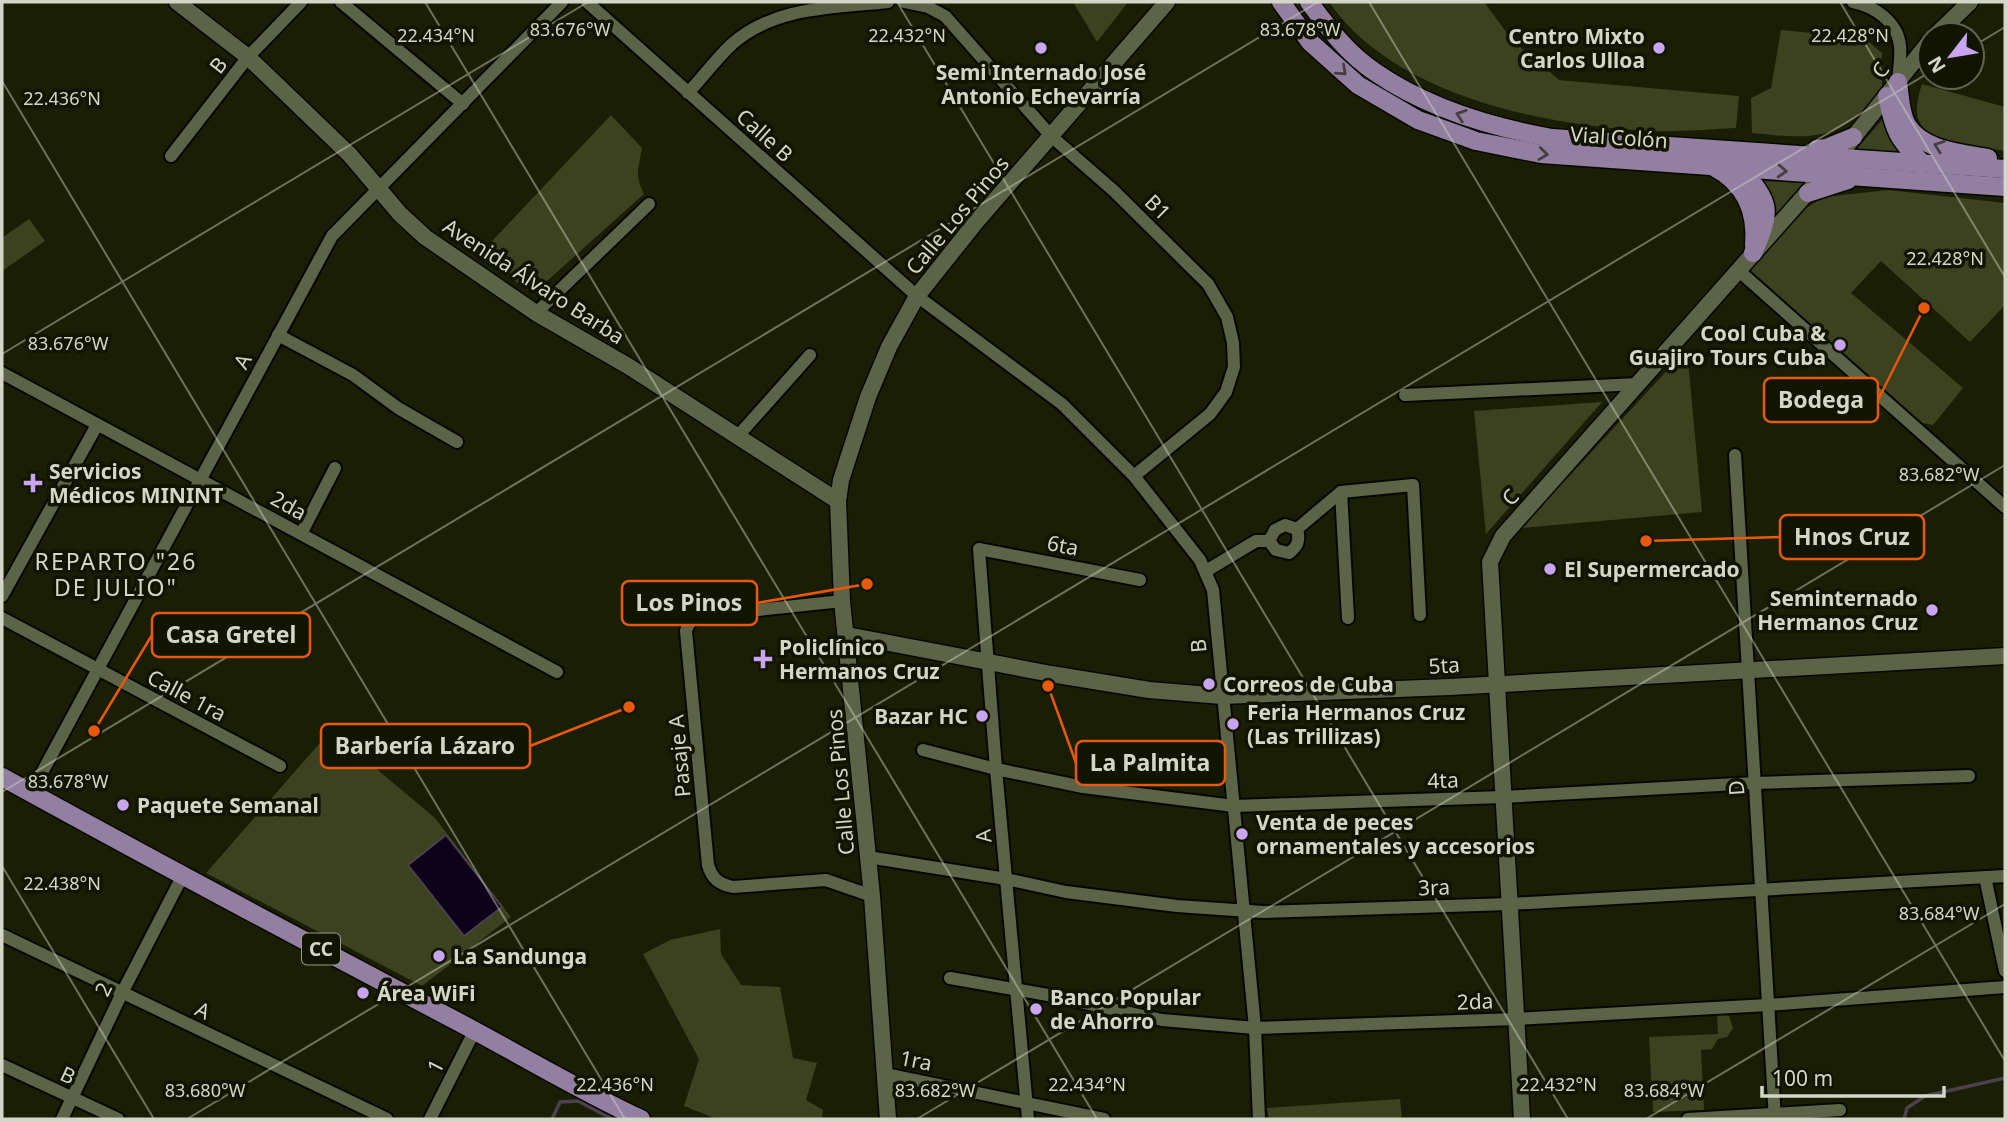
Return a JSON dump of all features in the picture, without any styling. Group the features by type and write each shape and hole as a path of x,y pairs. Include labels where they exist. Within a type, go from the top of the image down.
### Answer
{"main road":[{"name":"Vial Colón","path":"1281,2 1310,42 1358,85 1418,120 1476,141 1541,154 2005,187"},
{"name":"Vial Colón","path":"1309,2 1330,31 1374,72 1432,104 1480,121 1552,138 2005,169"},
{"path":"1898,82 1902,111 1908,126 1917,136 1936,147 2005,161"},
{"path":"1887,96 1895,131 1901,142 1940,182"},
{"path":"1772,153 1826,148 1853,137"},
{"path":"1727,150 1754,183 1766,205 1766,223 1753,253"},
{"path":"1714,167 1731,178 1745,193 1753,218 1753,253"},
{"path":"1808,193 1866,176"},
{"name":"CC","path":"2,777 182,877 641,1119"}],"street":[{"name":"Avenida Álvaro Barba","path":"177,2 248,57 350,155 400,214 425,237 536,313 628,366 838,500"},
{"name":"B","path":"171,156 248,57 301,2"},
{"path":"341,2 463,104"},
{"name":"A","path":"31,793 332,236 562,2"},
{"name":"Calle B","path":"587,2 917,296"},
{"path":"688,93 731,45 763,23 804,11 888,2"},
{"name":"B1","path":"904,2 928,6 945,16 1051,136 1115,191 1208,284 1227,317 1233,343 1234,367 1226,392 1210,414 1134,476"},
{"name":"Calle Los Pinos","path":"888,1119 872,896 848,635 842,601 838,500 841,480 868,397 889,347 917,296 976,222 1167,2"},
{"path":"1853,2 1869,5 1891,24 1900,44 1898,82"},
{"path":"1950,21 1970,2"},
{"name":"C","path":"1522,1119 1490,562 1503,536 1808,193 1916,59"},
{"path":"536,313 649,204"},
{"path":"1738,270 2005,507"},
{"name":"B","path":"917,296 1062,404 1134,476 1206,570 1213,590 1234,806 1255,1028 1259,1119"},
{"path":"278,335 353,375 398,408 457,442"},
{"path":"737,437 810,355"},
{"name":"2da","path":"2,373 556,672"},
{"path":"1405,395 1638,384"},
{"path":"2,596 97,425"},
{"name":"D","path":"1735,455 1775,1117"},
{"path":"301,534 335,468"},
{"path":"1297,529 1341,492 1413,485 1420,615"},
{"path":"1341,492 1348,618"},
{"path":"1269,541 1275,530 1284,525 1297,529"},
{"path":"1269,541 1276,550 1289,553 1297,547 1297,529"},
{"path":"1206,570 1256,541 1269,541"},
{"name":"A","path":"979,549 1028,1119"},
{"name":"6ta","path":"979,549 1140,580"},
{"name":"Pasaje A","path":"842,601 702,616 687,626 707,853 711,874 724,885 733,887 826,880 872,896"},
{"name":"Calle 1ra","path":"2,618 280,766"},
{"name":"5ta","path":"848,635 1149,690 1222,696 1449,687 1496,682 2005,656"},
{"name":"4ta","path":"923,750 1083,787 1234,806 1969,776"},
{"name":"3ra","path":"868,857 1006,879 1066,892 1177,906 1244,911 1509,904 2005,876"},
{"name":"2","path":"62,1119 122,993 182,877"},
{"path":"1985,877 2005,971"},
{"name":"A","path":"2,935 387,1119"},
{"name":"2da","path":"950,978 1162,1020 1255,1028 1516,1019 1768,1005 2005,987"},
{"name":"1","path":"430,1119 475,1030"},
{"name":"B","path":"2,1065 118,1119"},
{"name":"1ra","path":"885,1074 1104,1119"},
{"path":"1689,1119 1775,1117 1840,1110"}],"green space":[{"path":"1073,2 1128,2 1097,42"},
{"path":"1329,2 1484,2 1512,40 1559,80 1739,96 1736,128 1666,131 1614,128 1569,123 1477,101 1433,84 1392,62 1357,35"},
{"path":"1781,30 1864,38 1882,53 1882,87 1857,116 1826,133 1802,136 1752,133 1751,98 1771,88"},
{"path":"1920,91 1947,91 2005,107 2005,151 1948,140 1928,132 1919,121"},
{"path":"611,115 642,148 638,176 644,194 538,289 528,290 479,255"},
{"path":"1882,120 1898,152 1854,152"},
{"path":"1762,181 1808,183 1775,222"},
{"path":"1889,190 2005,203 2005,305 1970,342 1881,261 1851,293 1963,388 1933,425 1922,423 1749,270 1806,208 1824,197"},
{"path":"29,219 45,241 2,271 2,238"},
{"path":"1687,349 1702,512 1521,528"},
{"path":"1602,402 1486,534 1474,411"},
{"path":"326,736 367,761 435,818 511,917 422,986 206,873"},
{"path":"720,929 721,954 741,985 780,987 793,1058 817,1063 806,1100 823,1110 822,1119 717,1119 684,1106 699,1059 643,954 670,940"},
{"path":"1717,1013 1729,1016 1733,1028 1727,1037 1718,1039 1712,1049 1701,1050 1704,1110 1653,1112 1649,1037 1718,1034"},
{"path":"1400,1099 1402,1119 1269,1119 1267,1108"}],"shaded area":[{"path":"446,835 502,907 464,936 408,865"}],"waterway":[{"path":"1904,1119 1907,1108 1925,1096 2005,1078"},
{"path":"552,1119 560,1102 578,1101 612,1119"}],"place":[{"name":"Semi Internado José Antonio Echevarría","path":"1041,48"},
{"name":"Centro Mixto Carlos Ulloa","path":"1659,48"},
{"name":"Bodega","path":"1924,308"},
{"name":"Cool Cuba & Guajiro Tours Cuba","path":"1840,345"},
{"name":"Servicios Médicos MININT","path":"33,483"},
{"name":"Hnos Cruz","path":"1646,541"},
{"name":"El Supermercado","path":"1550,569"},
{"name":"Los Pinos","path":"867,584"},
{"name":"Seminternado Hermanos Cruz","path":"1932,610"},
{"name":"Policlínico Hermanos Cruz","path":"763,659"},
{"name":"Correos de Cuba","path":"1209,684"},
{"name":"La Palmita","path":"1048,686"},
{"name":"Barbería Lázaro","path":"629,707"},
{"name":"Bazar HC","path":"982,716"},
{"name":"Feria Hermanos Cruz (Las Trillizas)","path":"1233,724"},
{"name":"Casa Gretel","path":"94,731"},
{"name":"Paquete Semanal","path":"123,805"},
{"name":"Venta de peces ornamentales y accesorios","path":"1242,834"},
{"name":"La Sandunga","path":"439,956"},
{"name":"Área WiFi","path":"363,993"},
{"name":"Banco Popular de Ahorro","path":"1036,1009"}],"district":[{"name":"REPARTO \"26 DE JULIO\"","path":"116,574"}]}
